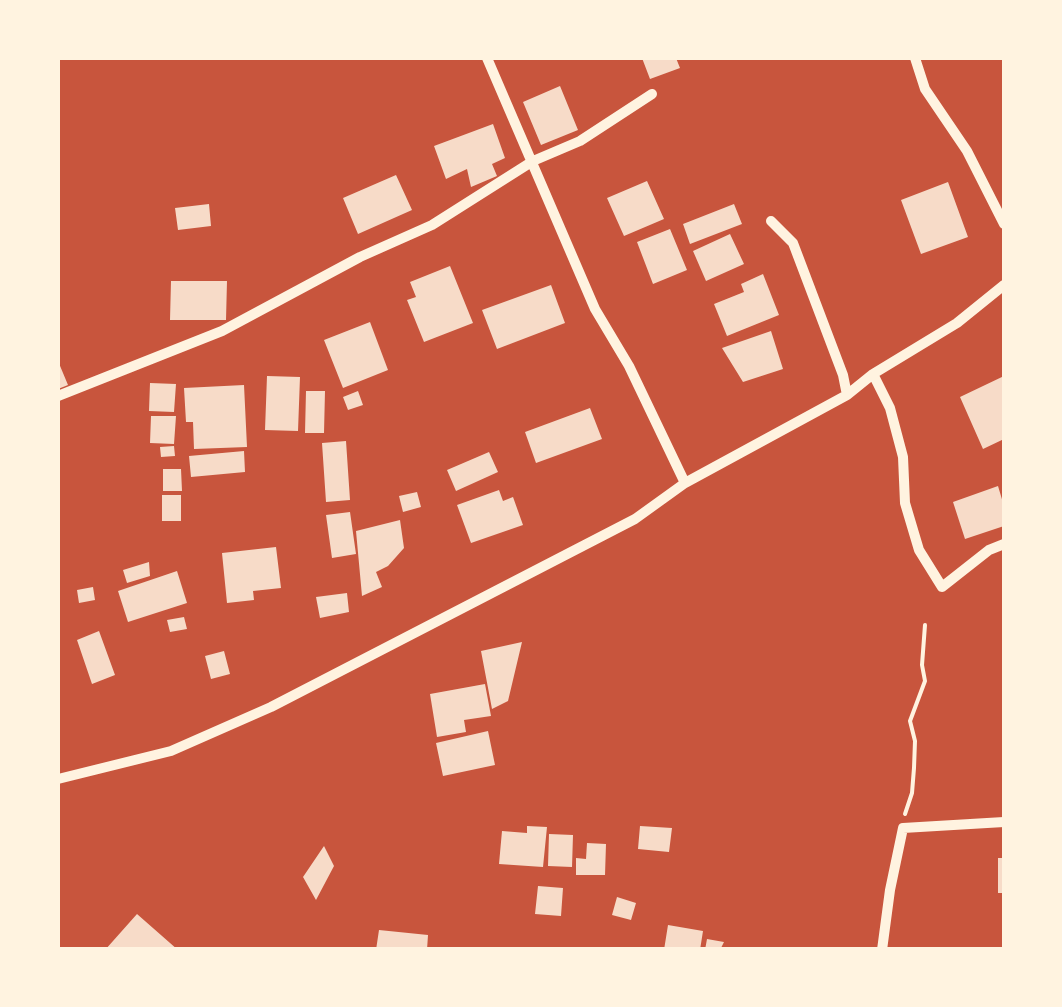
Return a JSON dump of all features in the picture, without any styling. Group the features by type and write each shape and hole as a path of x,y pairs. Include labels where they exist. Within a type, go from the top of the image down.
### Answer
{"street":[{"path":"487,58 595,309 629,366 685,482"},
{"path":"914,58 925,89 967,150 1004,224"},
{"path":"58,396 222,331 360,257 432,225 533,161 580,141 652,94"},
{"path":"771,221 793,244 847,395"},
{"path":"58,779 171,751 270,707 635,519 685,482 847,395 873,374 957,323 1004,285"},
{"path":"873,374 890,408 903,457 905,503 920,550 942,588 990,550 1004,544"},
{"path":"882,950 904,828 1004,822"}],"path":[{"path":"904,828 913,780 915,742 910,721 926,681 922,665 925,624"}],"building":[{"path":"642,58 676,58 680,68 650,79"},
{"path":"560,86 578,130 541,145 523,102"},
{"path":"493,124 505,158 492,164 497,176 471,187 467,169 446,179 434,146"},
{"path":"396,175 412,210 358,234 343,198"},
{"path":"647,181 664,219 624,236 607,198"},
{"path":"948,182 968,237 921,254 901,200"},
{"path":"209,204 211,226 178,230 175,208"},
{"path":"734,204 742,224 690,244 683,224"},
{"path":"670,229 687,270 653,284 637,242"},
{"path":"730,234 744,264 706,281 693,251"},
{"path":"450,266 473,323 424,342 407,300 416,297 410,282"},
{"path":"763,274 779,315 727,336 714,304 744,292 741,284"},
{"path":"171,281 227,281 226,320 170,320"},
{"path":"551,285 565,323 497,349 482,310"},
{"path":"370,322 388,370 343,388 324,340"},
{"path":"771,331 783,369 743,382 722,348"},
{"path":"58,361 68,385 58,389"},
{"path":"267,376 300,377 298,431 265,430"},
{"path":"1004,376 1004,439 983,449 960,397"},
{"path":"150,383 176,384 174,412 149,411"},
{"path":"244,385 247,447 194,449 193,422 186,422 184,388"},
{"path":"306,391 325,391 324,433 305,433"},
{"path":"358,391 363,405 348,410 343,397"},
{"path":"590,408 602,439 536,463 525,432"},
{"path":"151,416 176,416 174,444 150,443"},
{"path":"346,441 350,500 326,502 322,443"},
{"path":"174,446 175,456 161,457 160,447"},
{"path":"244,451 245,472 191,477 189,456"},
{"path":"489,452 498,472 456,491 447,470"},
{"path":"163,469 181,469 182,491 163,491"},
{"path":"998,486 1004,526 965,539 953,502"},
{"path":"499,490 503,501 513,497 523,525 471,543 457,505"},
{"path":"417,492 421,507 403,512 399,496"},
{"path":"162,495 181,495 181,521 162,521"},
{"path":"350,512 356,554 332,558 326,515"},
{"path":"400,520 404,548 388,566 376,572 382,587 362,596 356,531"},
{"path":"276,547 281,588 253,591 254,600 227,603 222,553"},
{"path":"149,562 150,576 127,583 123,570"},
{"path":"177,571 187,603 128,622 118,591"},
{"path":"93,587 95,600 79,603 77,590"},
{"path":"347,593 349,612 320,618 316,597"},
{"path":"184,617 187,629 170,632 167,620"},
{"path":"99,631 115,675 92,684 77,640"},
{"path":"522,642 508,701 492,709 481,651"},
{"path":"224,651 230,674 211,679 205,656"},
{"path":"485,684 491,716 464,720 466,732 437,737 430,694"},
{"path":"488,731 495,765 443,776 436,743"},
{"path":"527,826 547,827 543,867 499,864 502,831 527,833"},
{"path":"640,826 672,828 669,852 638,849"},
{"path":"549,834 573,835 572,867 548,866"},
{"path":"587,843 606,844 605,875 576,875 576,858 586,859"},
{"path":"324,846 334,866 316,900 303,877"},
{"path":"998,858 1004,858 1004,893 998,893"},
{"path":"538,886 563,888 561,916 535,914"},
{"path":"617,897 636,903 631,920 612,915"},
{"path":"137,914 178,950 105,950"},
{"path":"668,925 703,931 700,950 664,950"},
{"path":"379,930 428,935 427,950 376,950"},
{"path":"707,939 724,942 720,950 705,950"}]}
